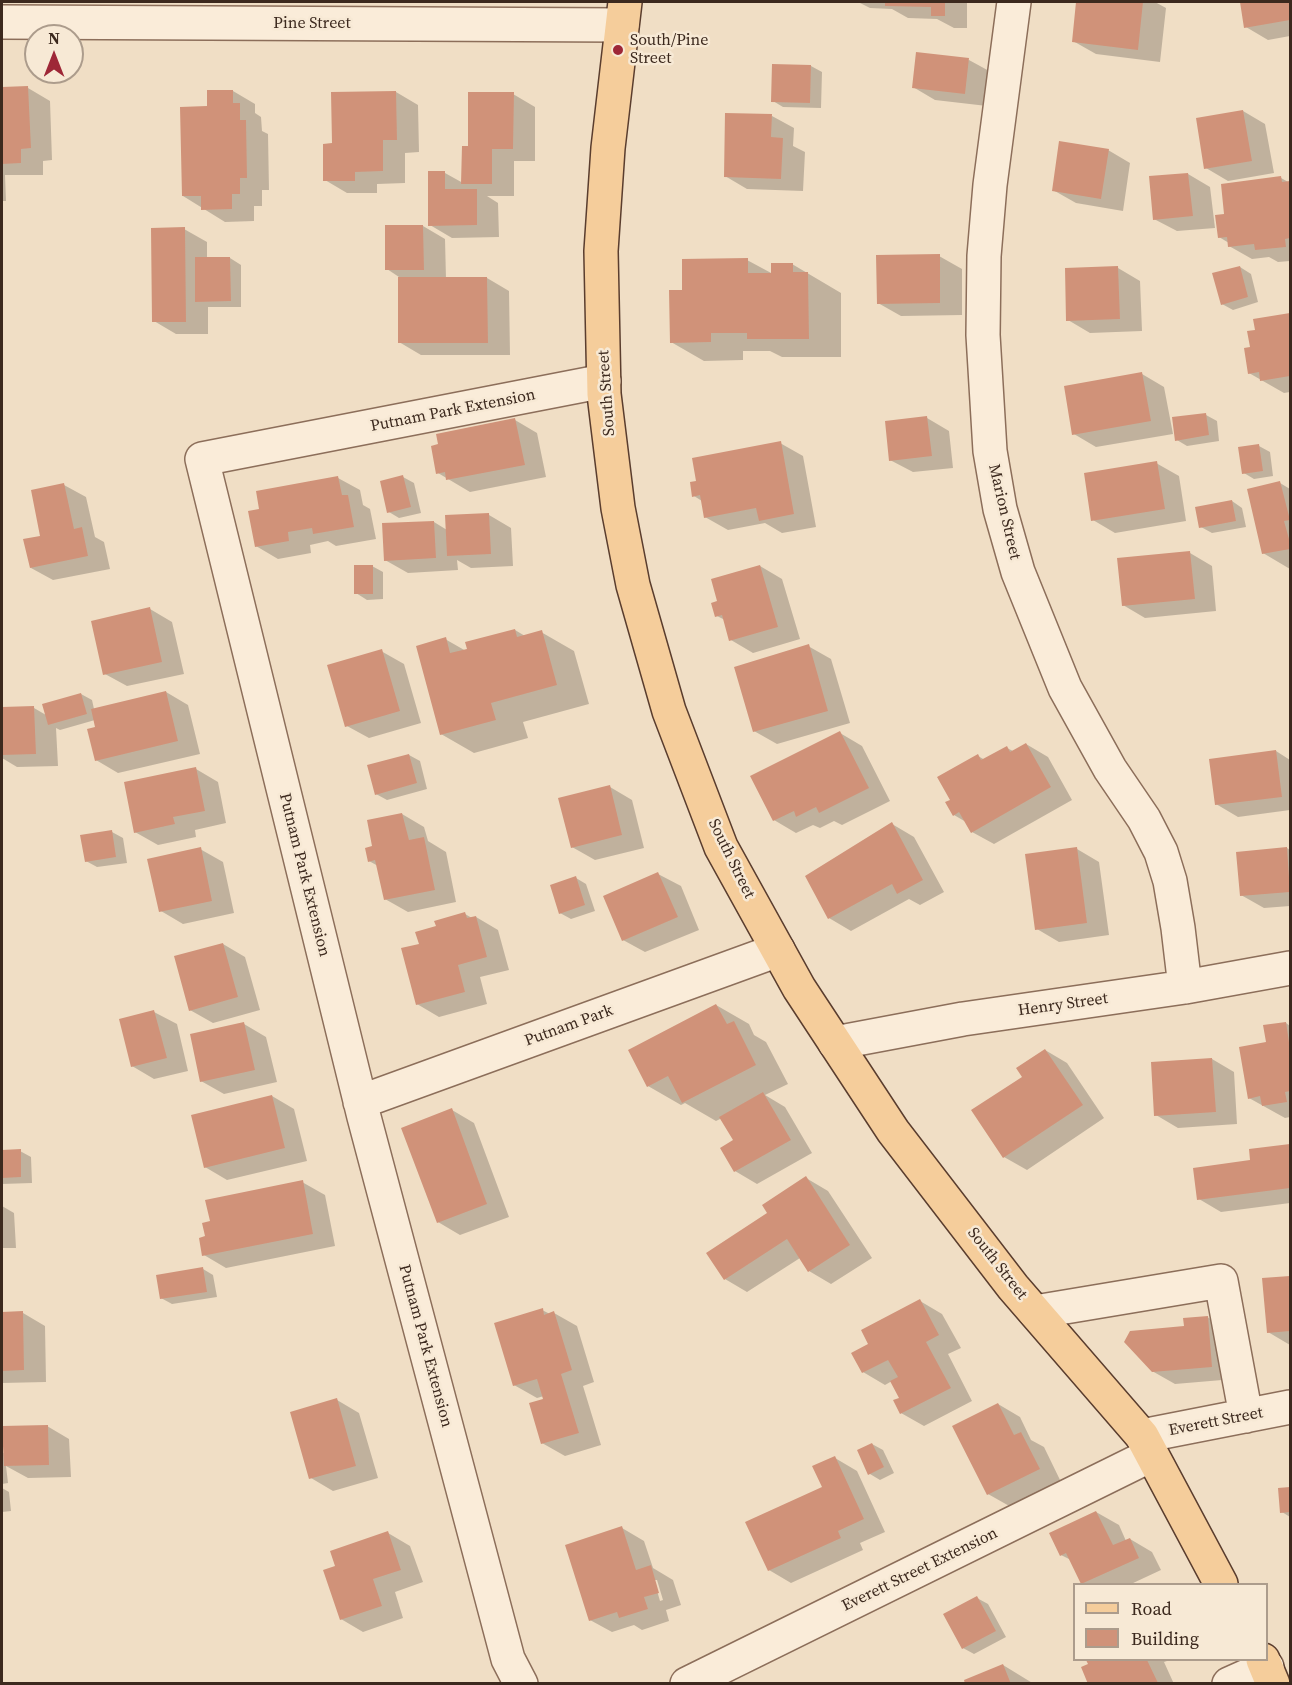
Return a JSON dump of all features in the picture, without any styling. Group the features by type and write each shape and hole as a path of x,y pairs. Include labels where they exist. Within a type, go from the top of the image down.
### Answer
{"main road":[{"name":"South Street","path":"624,13 608,148 602,251 604,381 618,508 633,585 669,711 721,847 799,987 893,1131 1013,1287 1146,1445 1220,1583"}],"street":[{"name":"Marion Street","path":"1014,2 990,185 984,256 983,335 990,451 1000,509 1020,580 1065,688 1110,769 1144,819 1161,852 1170,881 1185,987"},
{"name":"Pine Street","path":"2,22 624,13"},
{"name":"Putnam Park Extension","path":"521,1683 508,1659 360,1102 202,459 604,381"},
{"name":"Putnam Park","path":"360,1102 778,950"},
{"name":"Henry Street","path":"835,1043 963,1019 1185,987 1290,968"},
{"path":"1035,1312 1221,1281 1246,1416"},
{"name":"Everett Street","path":"1146,1445 1246,1416 1290,1407"},
{"name":"Everett Street Extension","path":"687,1683 1146,1445"},
{"path":"1229,1683 1267,1670"}],"building":[{"path":"885,2 945,2 945,16 931,16 931,7 885,6"},
{"path":"1076,2 1143,2 1138,50 1072,42"},
{"path":"1240,2 1290,3 1290,20 1244,28"},
{"path":"916,52 969,58 965,94 912,88"},
{"path":"772,64 811,65 810,103 771,102"},
{"path":"28,86 31,148 21,149 21,163 2,164 2,87"},
{"path":"207,90 233,90 233,103 240,103 240,120 246,120 247,178 240,178 240,194 232,194 232,209 201,210 201,196 182,196 180,107 207,106"},
{"path":"396,91 397,140 383,140 383,171 355,172 355,181 323,181 323,144 332,143 331,92"},
{"path":"468,92 514,92 513,149 492,149 492,184 461,184 462,146 468,146"},
{"path":"1243,110 1252,161 1204,169 1196,118"},
{"path":"725,113 772,114 771,137 783,138 781,179 724,177"},
{"path":"1059,141 1109,149 1101,199 1052,191"},
{"path":"428,171 445,171 445,189 477,189 477,225 428,226"},
{"path":"1188,173 1193,216 1153,220 1149,176"},
{"path":"1281,176 1282,182 1290,181 1290,238 1285,239 1286,247 1255,250 1254,244 1228,247 1227,237 1218,238 1215,215 1224,214 1221,184"},
{"path":"385,225 423,225 424,270 385,270"},
{"path":"185,227 186,322 152,322 151,228"},
{"path":"940,254 940,303 877,304 876,255"},
{"path":"195,257 230,257 231,301 195,302"},
{"path":"748,258 748,273 771,273 771,263 793,263 793,272 808,272 809,339 747,339 747,333 711,333 711,342 670,343 669,290 682,290 682,259"},
{"path":"1118,266 1120,319 1066,321 1065,268"},
{"path":"1240,266 1248,297 1221,305 1212,273"},
{"path":"398,277 487,277 488,343 398,343"},
{"path":"1290,313 1290,376 1260,381 1259,372 1248,374 1244,348 1250,347 1247,331 1255,330 1253,319"},
{"path":"1142,372 1151,421 1072,435 1064,386"},
{"path":"1206,413 1209,435 1175,441 1172,417"},
{"path":"927,416 932,456 889,461 885,421"},
{"path":"515,418 525,465 446,480 445,472 436,474 431,446 438,444 436,434"},
{"path":"781,441 794,514 759,521 756,508 704,518 700,495 692,497 690,482 696,481 692,458"},
{"path":"1259,444 1263,471 1242,474 1238,447"},
{"path":"1157,461 1165,509 1091,521 1084,473"},
{"path":"403,475 411,507 387,513 380,481"},
{"path":"338,476 342,495 348,495 354,527 313,534 312,528 288,532 289,541 255,547 248,511 259,509 256,491"},
{"path":"1280,481 1290,520 1284,521 1290,539 1290,549 1262,554 1247,489"},
{"path":"64,483 74,529 82,527 88,556 30,568 23,539 40,536 31,490"},
{"path":"1232,500 1236,521 1199,528 1195,507"},
{"path":"489,513 491,554 447,556 445,515"},
{"path":"434,521 436,558 384,561 382,523"},
{"path":"1190,551 1195,599 1122,606 1117,558"},
{"path":"354,565 373,565 373,594 354,594"},
{"path":"760,565 778,627 729,641 722,615 715,617 711,603 717,601 711,579"},
{"path":"150,607 162,662 103,675 91,621"},
{"path":"515,629 517,637 542,630 557,685 491,703 496,720 440,735 416,646 446,637 450,653 467,649 465,642"},
{"path":"809,644 828,711 753,732 734,667"},
{"path":"382,649 400,711 345,727 327,665"},
{"path":"166,691 178,741 95,761 87,729 95,727 91,709"},
{"path":"81,693 87,714 48,725 42,704"},
{"path":"34,706 36,754 2,755 2,707"},
{"path":"840,731 869,788 819,813 816,807 796,817 794,811 773,821 750,776"},
{"path":"1026,743 1051,787 971,833 959,812 953,816 945,802 950,800 937,777 978,754 981,760 1007,746 1010,752"},
{"path":"1276,750 1282,797 1215,805 1209,759"},
{"path":"409,754 417,783 375,795 367,765"},
{"path":"196,767 205,811 173,817 175,824 134,833 124,782"},
{"path":"610,785 622,835 571,848 558,798"},
{"path":"402,813 409,840 424,837 435,890 384,900 375,860 368,862 365,848 372,846 367,820"},
{"path":"892,822 923,880 897,894 892,884 828,919 805,876"},
{"path":"112,830 116,857 85,862 80,835"},
{"path":"201,847 212,901 159,912 147,859"},
{"path":"1077,847 1087,923 1035,930 1025,854"},
{"path":"1287,847 1290,892 1240,896 1236,852"},
{"path":"658,872 678,917 622,941 603,896"},
{"path":"576,876 585,905 559,914 550,885"},
{"path":"465,912 467,918 476,916 487,957 458,965 465,992 416,1005 401,948 419,944 415,932 436,926 434,921"},
{"path":"223,943 238,997 189,1011 174,956"},
{"path":"716,1004 727,1024 734,1021 756,1065 682,1103 668,1076 647,1087 628,1050"},
{"path":"154,1010 167,1058 131,1067 119,1019"},
{"path":"244,1022 255,1070 200,1082 190,1034"},
{"path":"1286,1022 1290,1049 1290,1091 1285,1092 1287,1102 1262,1106 1260,1096 1248,1099 1239,1047 1266,1042 1263,1025"},
{"path":"1045,1049 1083,1105 1003,1158 971,1110 1022,1077 1016,1068"},
{"path":"1212,1058 1216,1112 1154,1116 1151,1062"},
{"path":"763,1092 791,1140 734,1172 720,1148 733,1140 719,1117"},
{"path":"272,1095 285,1148 204,1168 191,1115"},
{"path":"452,1108 487,1204 437,1223 401,1128"},
{"path":"1290,1144 1290,1188 1197,1200 1193,1168 1250,1160 1249,1149"},
{"path":"21,1149 21,1177 2,1178 2,1150"},
{"path":"806,1176 850,1245 808,1272 787,1239 724,1280 706,1253 767,1213 762,1205"},
{"path":"303,1180 313,1234 202,1256 199,1238 205,1236 202,1223 210,1221 205,1200"},
{"path":"203,1267 207,1292 160,1299 156,1275"},
{"path":"1290,1276 1290,1331 1267,1333 1262,1278"},
{"path":"920,1299 939,1335 926,1342 951,1388 900,1414 893,1400 899,1398 890,1381 898,1377 888,1360 862,1373 851,1353 868,1344 861,1330"},
{"path":"543,1308 544,1315 554,1311 572,1370 561,1374 579,1433 541,1444 529,1403 543,1399 537,1379 513,1386 494,1323"},
{"path":"23,1311 24,1370 2,1371 2,1312"},
{"path":"1208,1316 1212,1367 1152,1372 1124,1342 1130,1331 1184,1326 1183,1318"},
{"path":"337,1398 356,1466 309,1479 290,1412"},
{"path":"998,1403 1014,1435 1021,1432 1040,1469 987,1495 952,1426"},
{"path":"48,1425 49,1465 4,1466 2,1426"},
{"path":"872,1443 884,1467 868,1475 857,1450"},
{"path":"835,1456 864,1519 838,1531 841,1538 768,1571 745,1522 822,1487 812,1466"},
{"path":"1290,1487 1290,1512 1280,1513 1278,1488"},
{"path":"1096,1511 1113,1545 1130,1538 1139,1558 1081,1583 1066,1553 1060,1556 1049,1533"},
{"path":"622,1526 636,1570 651,1565 659,1593 644,1597 648,1609 619,1618 617,1612 589,1621 565,1545"},
{"path":"388,1531 401,1570 373,1579 382,1606 340,1620 323,1570 335,1566 330,1551"},
{"path":"977,1596 996,1631 962,1649 943,1614"},
{"path":"1086,1661 1147,1661 1158,1683 1088,1684 1081,1667 1088,1664"},
{"path":"1003,1664 1011,1684 965,1684 964,1680"}],"place":[{"name":"South/Pine Street","path":"618,50"}]}
